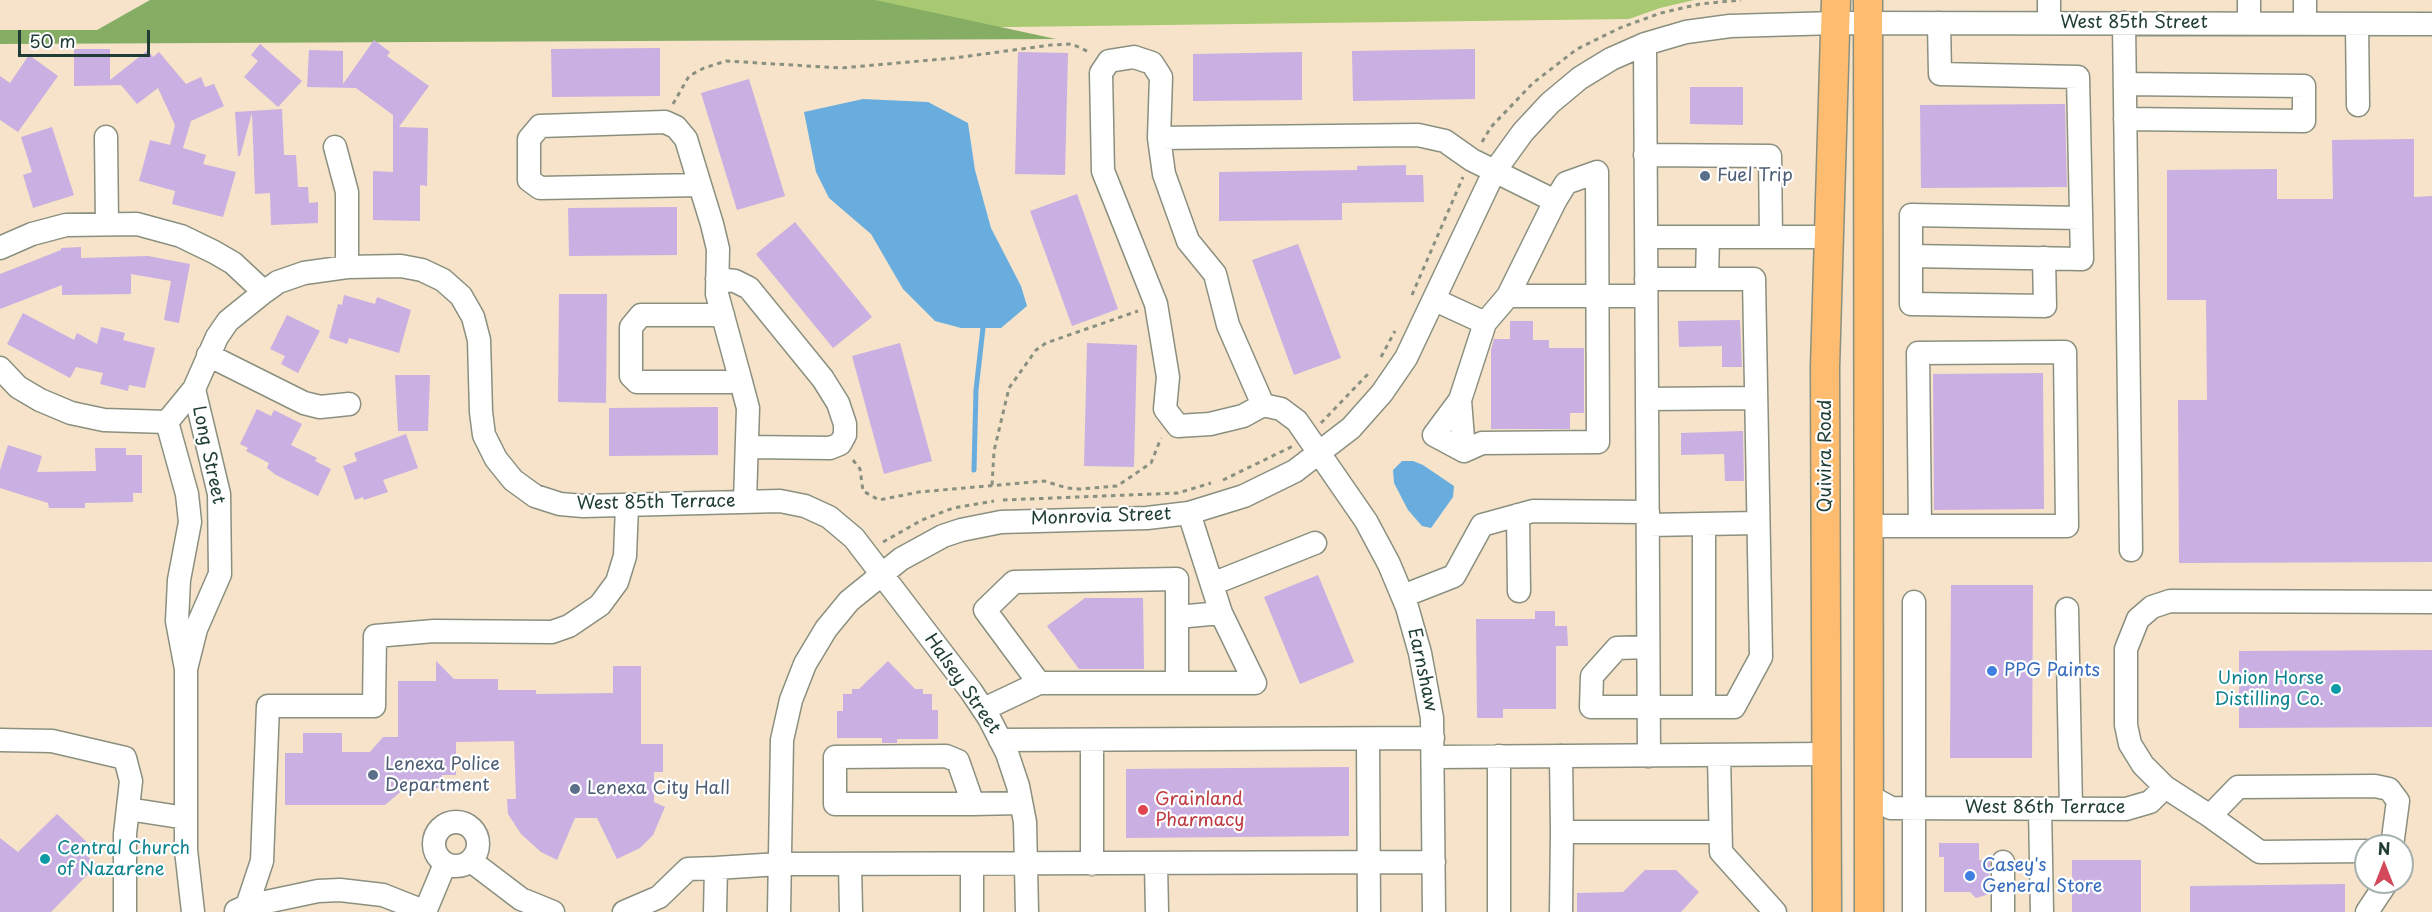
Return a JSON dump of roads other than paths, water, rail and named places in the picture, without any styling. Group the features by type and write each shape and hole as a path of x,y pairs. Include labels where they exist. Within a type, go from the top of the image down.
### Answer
{"main road":[{"name":"Quivira Road","path":"1827,912 1825,367 1836,11"},
{"path":"1868,12 1869,912"},
{"path":"1827,742 1857,786 1869,796"}],"street":[{"path":"2049,0 2049,23"},
{"path":"2249,0 2249,23"},
{"path":"2305,23 2306,0"},
{"name":"West 85th Street","path":"1836,11 1868,12 1939,23 2432,24"},
{"name":"Monrovia Street","path":"779,912 782,740 791,700 805,664 826,628 849,601 901,559 943,536 980,525 1038,520 1147,518 1189,513 1222,504 1296,471 1314,443 1351,428 1382,393 1406,358 1494,172 1523,132 1550,103 1580,78 1611,59 1645,44 1686,32 1836,11"},
{"path":"1911,256 2082,259 2078,76 1940,74 1939,23"},
{"path":"2124,23 2131,550"},
{"path":"2357,24 2358,105"},
{"path":"1645,44 1649,756"},
{"path":"1134,57 1152,63 1161,77 1159,138 1164,174 1188,241 1215,274 1228,325 1263,405 1243,416 1210,424 1178,426 1165,409 1168,377 1156,304 1103,171 1101,73 1109,61 1134,57"},
{"path":"2125,84 2304,86 2304,121 2125,119"},
{"path":"700,184 540,188 529,180 529,139 540,126 665,122 676,127 686,139 700,184 718,249 717,294 748,408 745,501"},
{"path":"1159,138 1418,135 1444,141 1494,172 1555,201"},
{"path":"106,137 107,224"},
{"path":"335,147 347,192 347,267"},
{"path":"1645,155 1770,156 1771,237"},
{"path":"1597,172 1598,442 1482,443 1464,451 1434,435 1460,400 1485,323 1508,296 1566,183 1597,172"},
{"path":"2044,258 2045,306 1911,304 1911,215 2081,218"},
{"path":"0,248 32,234 66,225 137,224 181,236 232,263 264,292"},
{"path":"1646,237 1829,237"},
{"path":"1707,279 1708,237"},
{"name":"West 85th Terrace","path":"264,292 278,282 304,273 347,267 401,266 422,270 443,280 461,296 473,317 479,340 484,435 495,459 513,480 535,495 560,504 627,506 780,501 805,506 829,517 854,538 882,574"},
{"path":"717,279 735,281 749,288 824,379 838,404 845,424 845,435 840,444 830,448 747,447"},
{"path":"1508,296 1598,297 1707,279 1754,279 1761,657 1734,707 1591,707 1592,676 1617,648 1648,647"},
{"name":"Long Street","path":"186,669 196,629 220,574 222,547 219,494 194,389 208,355 228,321 264,292"},
{"path":"1435,300 1485,323"},
{"path":"723,315 641,315 631,327 632,376 638,382 730,382 740,378"},
{"path":"1869,526 1920,526 2067,526 2065,352 1918,353 1920,526"},
{"path":"208,355 304,404 320,407 349,404"},
{"path":"0,368 18,387 40,400 71,413 104,420 167,422 194,389"},
{"path":"1647,399 1756,398"},
{"name":"Earnshaw","path":"1263,405 1281,409 1297,421 1314,443 1366,521 1403,596 1420,653 1433,747 1434,912"},
{"name":"Long Street","path":"167,422 187,494 190,522 187,549 179,580 177,621 186,669 187,878 192,912"},
{"path":"241,909 262,861 268,706 374,706 375,636 434,631 552,632 568,626 600,605 617,582 625,556 627,506"},
{"path":"1403,596 1454,576 1482,525 1533,511 1704,524 1758,524"},
{"path":"984,710 1039,683 1255,683 1221,613 1189,513"},
{"path":"1518,515 1519,591"},
{"path":"1704,524 1704,707"},
{"path":"1212,584 1315,543"},
{"name":"Halsey Street","path":"882,574 984,710 1000,740 1018,786 1021,803 1027,912"},
{"path":"1039,683 985,610 1014,582 1176,579 1176,683"},
{"path":"1914,602 1914,912"},
{"path":"2354,851 2260,852 2165,787 2144,765 2130,744 2126,725 2126,648 2138,619 2152,607 2170,602 2432,602"},
{"path":"2067,609 2071,809"},
{"path":"1176,617 1221,613"},
{"path":"1000,740 1368,739 1499,756 1719,755 1827,742"},
{"path":"1368,739 1370,912"},
{"path":"0,740 52,741 125,758 131,781 125,912"},
{"path":"1092,740 1092,864"},
{"path":"1719,755 1721,852 1775,912"},
{"path":"973,804 958,761 946,756 835,757 835,804 973,804 1021,803"},
{"path":"1499,756 1499,912"},
{"path":"1561,756 1561,912"},
{"path":"2210,816 2238,787 2375,786 2389,789 2398,801 2394,834"},
{"name":"West 86th Terrace","path":"1869,796 1892,808 2126,809 2150,802 2165,787"},
{"path":"129,809 186,818"},
{"path":"2040,809 2042,912"},
{"path":"456,820 470,825 478,836 478,850 471,861 455,867 446,864 436,851 434,841 438,831 445,823 456,820"},
{"path":"1562,832 1720,832"},
{"path":"471,861 521,899 553,912"},
{"path":"624,912 660,897 687,869 779,864 1434,862"},
{"path":"2003,862 2003,912"},
{"path":"241,909 318,891 340,890 383,895 426,912 446,864"},
{"path":"850,864 851,912"},
{"path":"972,864 972,912"},
{"path":"1156,864 1157,912"},
{"path":"715,912 716,868"},
{"path":"2367,912 2379,894"}],"water":[{"path":"863,99 928,102 968,123 975,170 991,228 1021,286 1027,306 1001,328 961,328 935,321 903,289 871,234 829,198 816,172 804,112"},
{"path":"1402,461 1413,461 1423,465 1454,486 1453,497 1431,528 1422,526 1408,510 1394,483 1393,470"}],"waterway":[{"path":"974,470 976,390 983,328"}],"place":[{"name":"Fuel Trip","path":"1705,176"},
{"name":"PPG Paints","path":"1992,671"},
{"name":"Union Horse Distilling Co.","path":"2336,689"},
{"name":"Lenexa Police Department","path":"373,775"},
{"name":"Lenexa City Hall","path":"575,789"},
{"name":"Grainland Pharmacy","path":"1143,810"},
{"name":"Central Church of Nazarene","path":"45,859"},
{"name":"Casey's General Store","path":"1970,876"}]}
